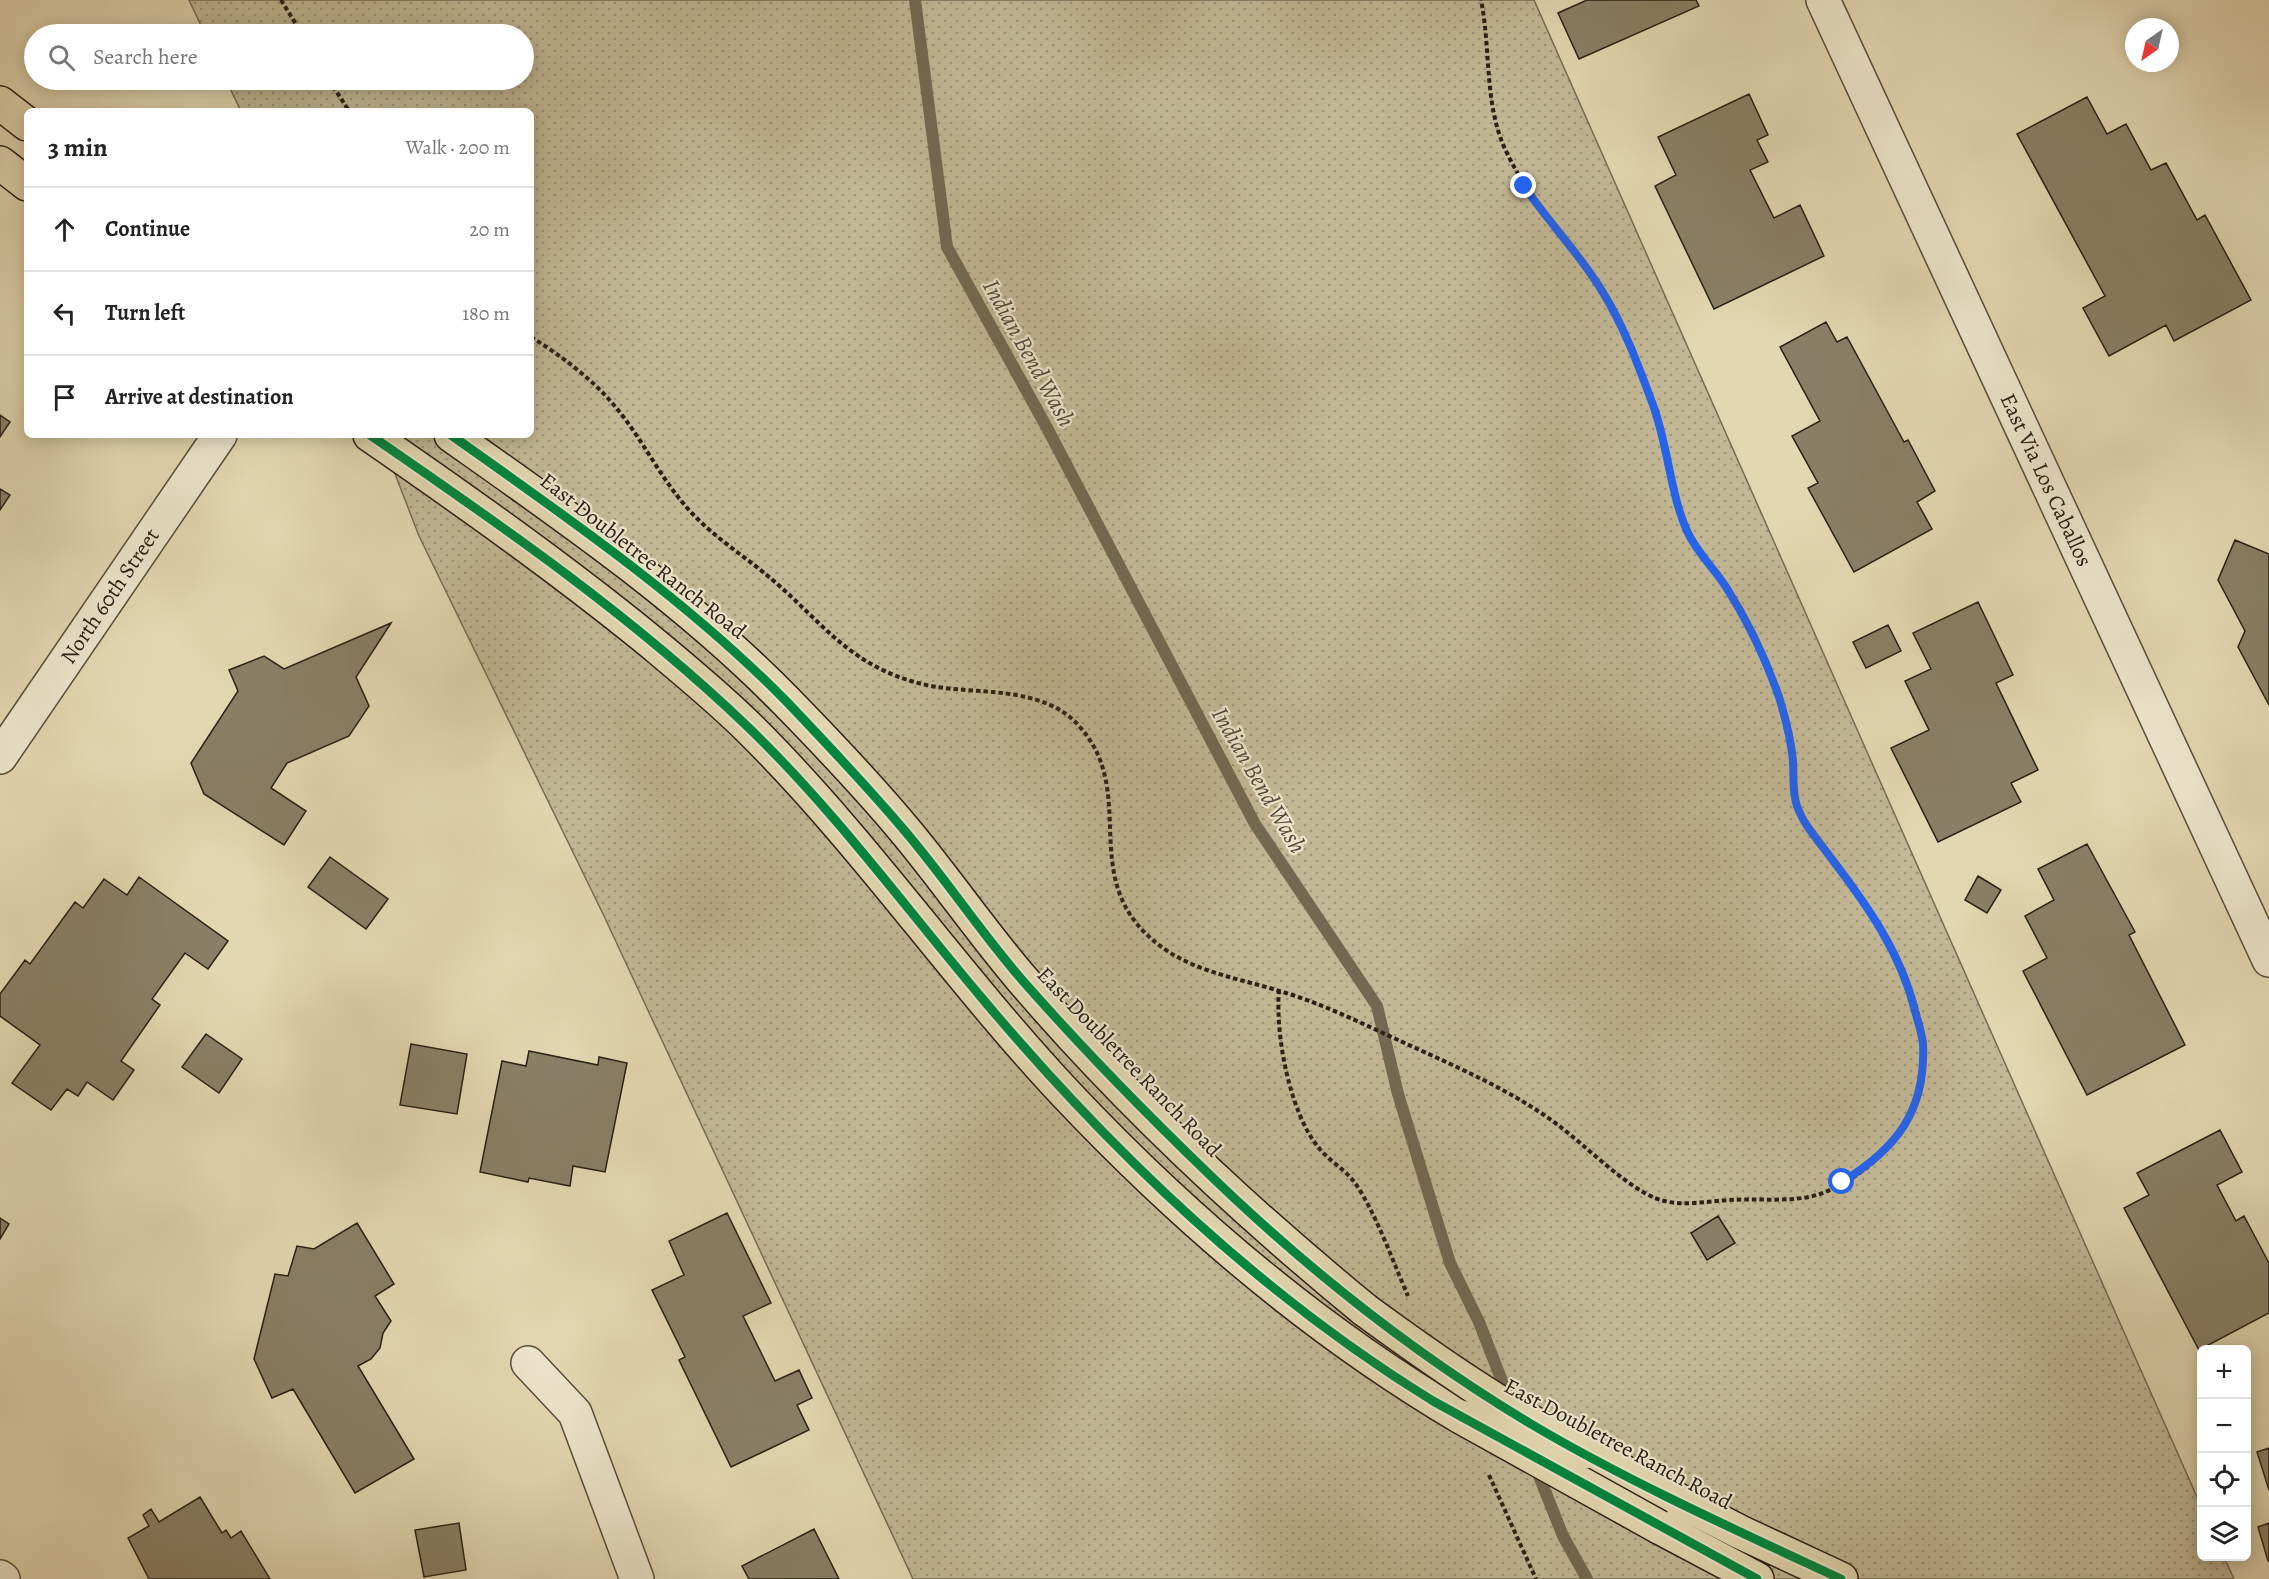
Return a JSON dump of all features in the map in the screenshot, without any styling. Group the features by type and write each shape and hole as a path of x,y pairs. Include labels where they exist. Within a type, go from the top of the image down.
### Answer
{"main road":[{"path":"0,103 24,122"},
{"path":"0,163 24,182"},
{"path":"374,438 560,568 693,676 750,729 809,791 1066,1095 1203,1228 1328,1330 1382,1369 1461,1417 1757,1579"},
{"name":"East Doubletree Ranch Road","path":"455,438 598,540 719,638 783,698 906,832 1020,977 1090,1056 1234,1197 1365,1310 1436,1361 1531,1424 1740,1532 1841,1579"}],"street":[{"name":"East Via Los Caballos","path":"1823,0 2269,960"},
{"name":"North 60th Street","path":"0,757 218,438"},
{"path":"528,1363 575,1413 637,1579"}],"path":[{"path":"281,0 296,24"},
{"path":"534,339 593,383 614,405 676,495 699,520 782,587 855,654 878,669 909,681 944,688 988,690 1030,699 1061,709 1074,720 1089,738 1102,763 1110,810 1109,839 1114,880 1122,902 1135,922 1165,951 1188,963 1279,990 1330,1009 1446,1062 1512,1096 1554,1122 1654,1197 1682,1204 1817,1195 1862,1170 1890,1145 1907,1124 1917,1103 1923,1072 1923,1040 1911,992 1895,952 1872,914 1815,839 1796,805 1790,735 1779,698 1754,632 1724,583 1703,559 1686,530 1654,407 1622,327 1592,275 1548,222 1524,186 1503,146 1496,124 1481,0"},
{"path":"335,90 347,108"},
{"path":"1279,990 1277,1010 1287,1067 1305,1129 1320,1150 1339,1165 1355,1183 1410,1300"},
{"path":"1486,1468 1536,1579"}],"shaded area":[{"path":"189,0 1534,0 2197,1497 2197,1561 2226,1561 2234,1579 913,1579 604,916 419,536 381,438 534,438 534,108 240,108 231,90 534,90 534,24 200,24"}],"building":[{"path":"1587,0 1696,0 1699,6 1579,59 1558,13"},
{"path":"1749,94 1768,135 1757,140 1768,162 1750,170 1774,218 1800,205 1824,256 1714,309 1655,186 1676,175 1658,137"},
{"path":"2087,97 2107,134 2126,124 2151,170 2166,163 2197,220 2205,215 2251,300 2174,341 2166,325 2109,356 2083,308 2105,296 2017,134"},
{"path":"1826,322 1837,342 1847,337 1904,442 1908,440 1935,491 1917,502 1932,529 1854,572 1808,488 1818,483 1792,436 1820,421 1780,347"},
{"path":"0,415 10,422 0,437"},
{"path":"0,489 10,495 0,510"},
{"path":"2235,540 2269,554 2269,705 2238,647 2245,631 2218,580"},
{"path":"1978,602 2013,675 1996,683 2038,770 2011,783 2021,802 1938,842 1891,748 1929,730 1905,681 1931,669 1913,633"},
{"path":"391,623 356,677 369,706 349,736 287,763 271,788 306,811 284,845 204,794 191,763 238,691 229,670 264,656 284,669"},
{"path":"1888,625 1901,651 1866,668 1853,642"},
{"path":"2087,844 2135,932 2129,935 2185,1045 2087,1095 2023,971 2047,958 2025,916 2054,900 2038,869"},
{"path":"330,857 388,899 366,929 308,887"},
{"path":"1978,876 2001,890 1987,913 1965,900"},
{"path":"139,877 228,941 208,969 185,953 152,999 160,1005 121,1061 134,1070 113,1100 87,1082 78,1096 67,1089 51,1110 12,1083 40,1045 0,1016 0,994 25,960 30,964 75,902 83,908 104,879 127,895"},
{"path":"206,1034 242,1059 219,1093 182,1067"},
{"path":"411,1044 467,1054 457,1114 400,1105"},
{"path":"529,1051 598,1065 599,1057 627,1063 605,1172 573,1166 570,1186 529,1178 528,1182 480,1172 502,1061 526,1066"},
{"path":"2220,1130 2242,1172 2217,1185 2236,1221 2244,1216 2269,1263 2269,1313 2208,1345 2197,1346 2124,1208 2149,1195 2137,1173"},
{"path":"727,1213 771,1303 743,1316 775,1381 799,1370 812,1398 797,1405 809,1430 731,1467 679,1360 685,1357 652,1290 684,1275 669,1241"},
{"path":"1718,1216 1735,1243 1707,1260 1691,1233"},
{"path":"0,1218 9,1224 0,1239"},
{"path":"357,1223 394,1284 375,1296 391,1321 383,1333 380,1348 371,1359 358,1366 414,1459 355,1493 293,1389 272,1398 254,1359 275,1274 288,1276 297,1246 314,1249"},
{"path":"2269,1448 2269,1490 2257,1452"},
{"path":"200,1497 222,1533 226,1530 231,1538 241,1531 270,1579 149,1579 128,1538 149,1526 143,1515 151,1509 159,1522"},
{"path":"459,1523 466,1570 424,1577 415,1530"},
{"path":"2269,1523 2269,1561 2268,1561 2258,1527"},
{"path":"814,1529 839,1579 749,1579 742,1566"}],"waterway":[{"name":"Indian Bend Wash","path":"915,0 947,247 1046,426 1255,824 1377,1006 1398,1094 1450,1263 1479,1322 1509,1399"},
{"name":"Indian Bend Wash","path":"1535,1466 1563,1536 1587,1579"}],"cycle path":[{"path":"374,438 517,538 613,610 705,687 749,728 840,825 981,997 1082,1111 1191,1217 1249,1267 1308,1315 1370,1360 1433,1401 1757,1579"},
{"path":"455,438 625,561 709,629 749,665 876,797 1008,963 1099,1064 1233,1197 1339,1289 1452,1373 1531,1424 1645,1486 1841,1579"}],"route":[{"path":"1524,186 1548,222 1592,275 1622,327 1654,407 1686,530 1703,559 1724,583 1754,632 1779,698 1790,735 1796,805 1815,839 1831,857 1872,914 1895,952 1911,992 1923,1040 1923,1072 1917,1103 1907,1124 1890,1145 1862,1170 1842,1182"}]}
